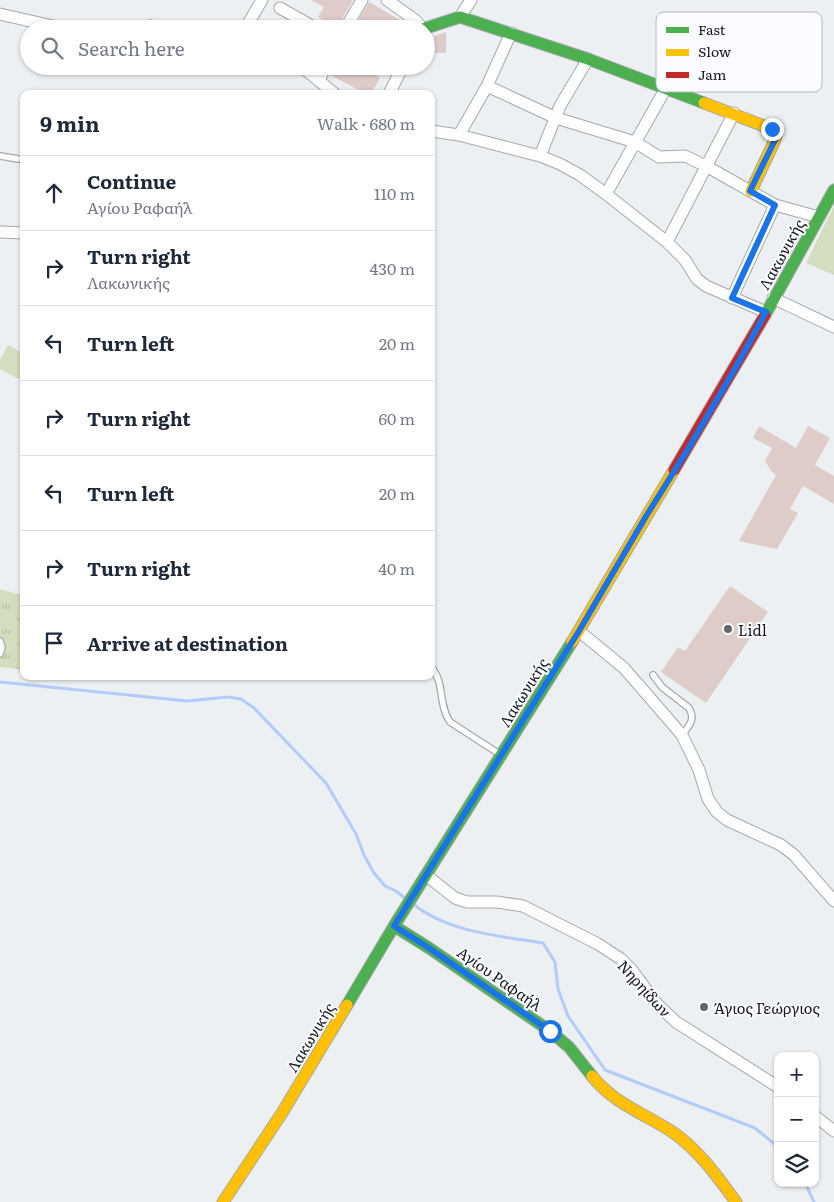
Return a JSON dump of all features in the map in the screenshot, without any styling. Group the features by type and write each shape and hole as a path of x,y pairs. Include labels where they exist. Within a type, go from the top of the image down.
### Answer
{"main road":[{"path":"435,25 460,17 588,59 656,84"},
{"path":"676,92 772,129 776,134 775,140 750,191"},
{"name":"Λακωνικής","path":"223,1202 282,1113 404,909 579,631 737,365 834,190"},
{"name":"Αγίου Ραφαήλ","path":"394,926 437,953 550,1031 569,1048 602,1089 615,1099 672,1131 687,1143 711,1167 734,1201"}],"street":[{"path":"250,20 262,0"},
{"path":"350,20 362,0"},
{"path":"386,0 416,20"},
{"path":"460,17 472,0"},
{"path":"280,8 301,20"},
{"path":"0,14 26,20"},
{"path":"459,135 486,86 511,33"},
{"path":"540,156 560,106 588,59"},
{"path":"313,75 330,90"},
{"path":"319,80 322,75"},
{"path":"390,90 396,75"},
{"path":"486,86 556,118 635,142 659,157 686,156 775,205 819,217"},
{"path":"606,194 664,92"},
{"path":"667,242 734,114"},
{"path":"435,132 459,135 540,156 560,164 580,175 667,242 685,260 697,279 706,286 766,312"},
{"path":"732,298 775,205"},
{"path":"0,232 20,233"},
{"path":"773,298 834,327"},
{"path":"579,631 624,668 682,735 699,770 708,800 717,812 727,820 781,845 794,854 834,901"},
{"name":"Νηρηίδων","path":"425,876 454,898 466,902 497,902 523,906 598,944 626,964 657,1004 676,1022 774,1084"},
{"path":"819,1119 834,1131"}],"lane":[{"path":"0,156 18,159"},
{"path":"0,641 2,647 0,654"},
{"path":"435,673 439,679 445,715 450,722 500,755"},
{"path":"653,675 662,686 689,708 692,713 691,723 682,735"}],"green space":[{"path":"834,206 834,275 806,263"},
{"path":"8,345 20,352 20,380 0,369 0,360"},
{"path":"0,589 20,595 20,670 0,667"}],"building":[{"path":"311,0 353,0 342,20 323,20 318,17 324,7"},
{"path":"369,2 400,20 361,20 359,19"},
{"path":"446,32 446,53 435,53 435,36"},
{"path":"375,75 380,78 373,90 358,90 332,76"},
{"path":"759,426 796,448 808,426 830,438 815,465 834,476 834,504 803,486 790,509 798,513 777,549 739,541 776,475 765,461 772,448 753,438"},
{"name":"Lidl","path":"730,586 768,612 706,703 661,672 678,647 685,651"}],"waterway":[{"path":"0,682 187,701 228,697 241,699 254,708 326,783 356,834 364,855 374,873 385,886 396,891 406,899"},
{"path":"413,904 442,921 458,927 492,935 543,943 555,962 558,989 568,1016 605,1070 755,1128 774,1144"},
{"path":"807,1187 814,1202"}],"traffic: fast":[{"path":"435,25 460,17 588,59 656,85"},
{"path":"675,92 704,103"},
{"path":"765,315 834,190"},
{"path":"347,1005 394,926 572,642"},
{"path":"394,926 550,1031 569,1047 592,1076"}],"traffic: slow":[{"path":"704,103 772,129 776,134 751,191"},
{"path":"572,642 674,470"},
{"path":"223,1202 282,1113 347,1005"},
{"path":"592,1076 619,1101 681,1138 722,1182 736,1202"}],"traffic: jam":[{"path":"674,470 765,315"}],"place":[{"name":"Lidl","path":"728,629"},
{"name":"Άγιος Γεώργιος","path":"704,1007"}],"route":[{"path":"550,1031 394,926 579,631 688,449 766,312 732,298 775,205 750,191 775,140 776,134 772,129"}]}
